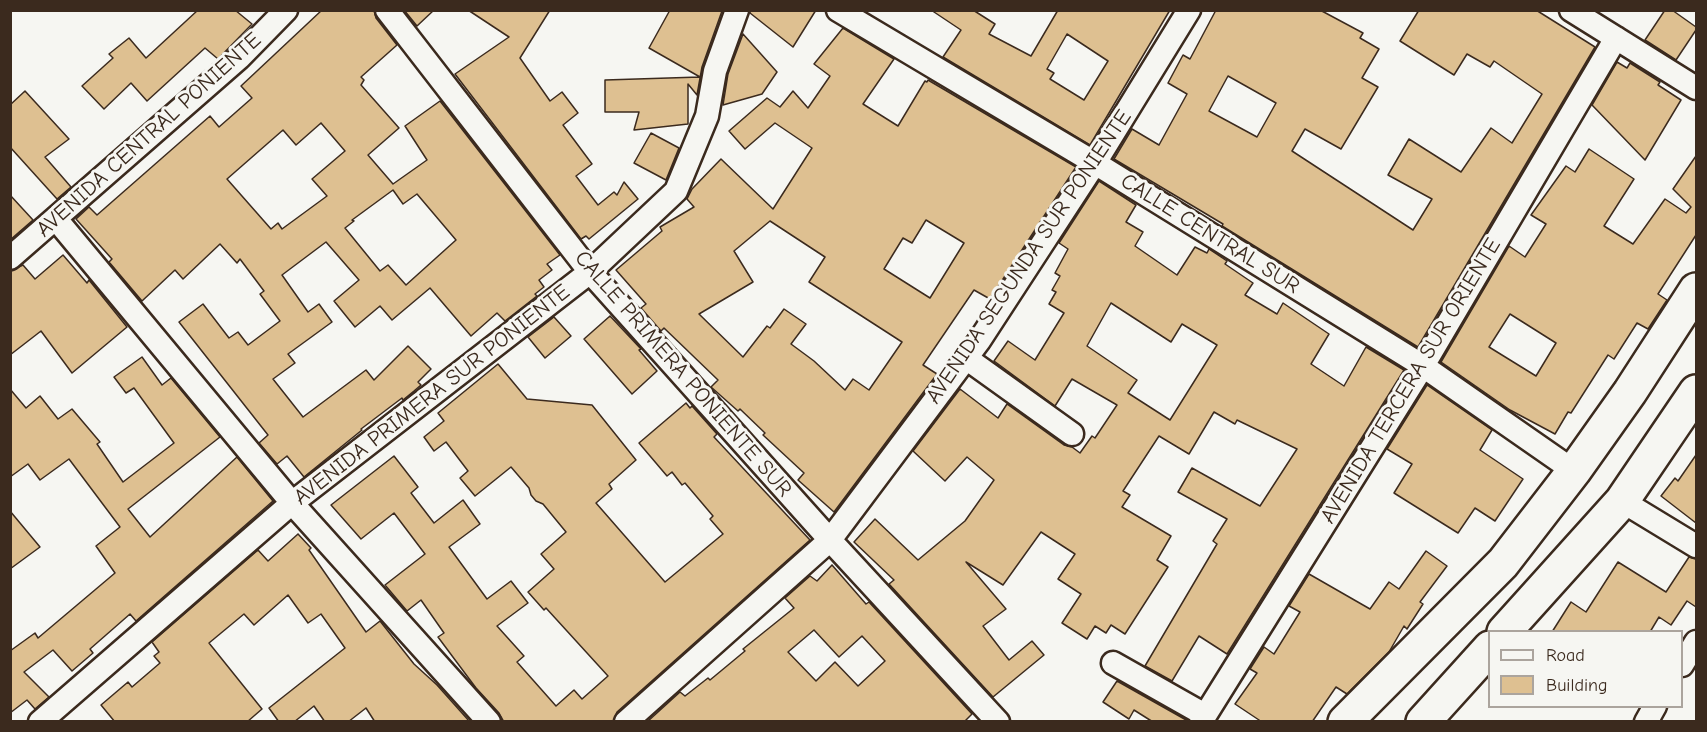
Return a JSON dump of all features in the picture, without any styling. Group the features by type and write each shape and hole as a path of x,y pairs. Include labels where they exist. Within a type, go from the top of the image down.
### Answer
{"main road":[{"path":"1345,722 1503,563 1574,471 1630,392 1696,290"},
{"path":"1506,630 1622,501 1696,392"},
{"path":"1423,722 1488,650"}],"street":[{"name":"AVENIDA CENTRAL PONIENTE","path":"10,258 239,58 286,10"},
{"name":"CALLE PRIMERA PONIENTE SUR","path":"387,10 590,272 830,540 998,722"},
{"name":"AVENIDA PRIMERA SUR PONIENTE","path":"40,722 292,503 590,272 676,191 707,116 715,71 737,10"},
{"name":"CALLE CENTRAL SUR","path":"838,10 1095,163 1423,366 1574,471"},
{"name":"AVENIDA SEGUNDA SUR PONIENTE","path":"626,722 830,540 966,358 1095,163 1189,10"},
{"path":"1571,10 1696,88"},
{"name":"AVENIDA TERCERA SUR ORIENTE","path":"1203,718 1423,366 1616,38"},
{"path":"56,219 292,503 489,722"},
{"path":"966,358 1072,434"},
{"path":"1622,501 1696,546"},
{"path":"1683,663 1696,642"},
{"path":"1113,663 1203,718"},
{"path":"1646,722 1654,708"}],"building":[{"path":"198,10 235,10 252,24 218,59 205,48 147,101 131,83 104,109 82,86 113,58 109,54 129,38 146,58"},
{"path":"322,10 374,10 376,18 397,45 361,77 364,80 361,85 399,128 368,155 393,184 427,160 405,126 440,101 560,255 547,264 552,270 539,280 544,287 535,294 537,296 505,321 497,313 471,336 430,288 392,320 380,306 355,327 334,301 359,280 326,242 282,275 308,312 319,304 332,322 288,354 295,363 273,379 303,417 366,370 374,380 408,346 431,369 418,382 421,385 414,391 361,429 304,477 287,456 277,464 259,443 268,435 179,322 203,304 229,338 238,332 248,345 280,321 260,294 264,291 240,259 237,263 220,244 183,279 175,270 142,301 109,262 112,259 76,219 89,207 97,215 210,116 219,127 252,98 241,86","holes":["321,123 345,151 312,179 327,196 282,229 278,223 271,229 227,179 283,130 296,145","393,190 403,204 417,194 456,240 406,285 388,265 380,271 345,228 354,221 352,220"]},
{"path":"404,10 434,10 417,26"},
{"path":"468,10 550,10 520,58 550,101 562,92 578,113 563,125 592,164 576,176 598,205 614,192 617,195 624,182 638,199 589,239 586,236 581,239 455,74 509,37"},
{"path":"670,10 722,11 702,67 697,95 688,84 688,124 634,130 639,112 605,112 605,80 700,77 649,48"},
{"path":"750,10 816,10 793,47 750,13"},
{"path":"931,10 973,10 995,24 989,34 1031,56 1058,10 1170,10 1090,145 943,57 961,30","holes":["1067,34 1108,61 1084,100 1050,79 1054,73 1047,69"]},
{"path":"1216,10 1320,10 1363,33 1360,38 1379,49 1362,78 1378,87 1341,149 1305,129 1292,151 1413,230 1432,199 1388,175 1409,139 1461,172 1491,128 1512,143 1542,94 1494,61 1490,67 1467,54 1454,75 1400,41 1419,10 1536,10 1595,47 1418,347 1222,226 1223,224 1114,159 1132,129 1159,145 1187,94 1168,83 1183,55 1190,59","holes":["1228,76 1276,103 1257,137 1209,111"]},
{"path":"1665,10 1672,10 1696,27 1676,60 1645,40"},
{"path":"843,28 894,59 863,104 898,126 925,81 928,80 1076,167 990,299 974,290 923,365 937,374 834,512 798,480 804,473 763,435 765,433 740,409 738,411 711,387 718,380 664,328 661,331 641,308 646,304 616,270 662,231 660,227 694,207 687,199 692,189 721,159 773,209 812,148 775,123 745,149 729,131 767,98 780,107 793,91 808,108 830,76 814,64","holes":["926,220 964,243 930,298 884,269 903,238 912,243","770,221 825,257 809,282 902,342 869,390 853,379 845,390 814,361 791,344 806,324 784,309 770,328 767,326 743,357 699,314 753,282 734,251"]},
{"path":"743,34 777,72 762,94 723,105 728,74"},
{"path":"1617,62 1627,68 1630,63 1660,82 1658,85 1681,100 1645,160 1592,105"},
{"path":"25,91 69,139 45,157 71,187 57,199 10,147 10,105"},
{"path":"651,133 679,148 666,180 634,163"},
{"path":"1589,149 1634,179 1604,226 1633,244 1665,199 1686,213 1691,207 1673,189 1696,156 1696,235 1658,294 1667,300 1648,329 1637,323 1614,359 1608,355 1555,434 1510,410 1441,362 1509,246 1525,257 1546,224 1531,215 1566,166 1575,172","holes":["1510,314 1556,343 1536,376 1489,347"]},
{"path":"1099,181 1136,205 1126,222 1143,232 1135,246 1177,275 1195,247 1207,253 1209,249 1227,261 1225,264 1253,283 1245,295 1277,314 1283,303 1329,334 1311,364 1344,386 1366,347 1404,370 1227,654 1199,636 1172,681 1145,666 1217,544 1213,541 1227,519 1178,492 1192,468 1260,506 1297,449 1237,420 1235,424 1214,412 1189,454 1159,436 1123,491 1130,495 1122,507 1171,536 1157,560 1168,567 1125,634 1111,625 1106,633 1095,626 1087,639 1062,623 1081,594 1058,579 1075,554 1041,532 1003,585 966,562 1006,609 983,626 1009,660 1032,641 1044,655 993,697 889,584 894,580 854,542 875,519 918,560 965,521 994,480 967,457 945,481 913,451 960,389 998,418 1007,404 1064,445 1080,453 1092,436 1095,438 1117,405 1072,379 1055,406 994,361 1008,341 1035,360 1064,313 1049,304 1056,292 1052,290 1060,276 1055,273 1068,249 1059,243","holes":["1111,303 1171,342 1182,324 1217,345 1170,420 1128,393 1137,380 1087,346"]},
{"path":"10,195 33,220 10,240"},
{"path":"63,255 87,283 89,280 127,327 72,373 41,331 10,355 10,271 23,265 35,279"},
{"path":"610,316 641,349 639,350 657,371 632,394 584,339"},
{"path":"554,317 571,336 545,358 528,337"},
{"path":"142,357 162,385 171,378 220,437 128,509 150,537 237,457 273,501 136,621 130,614 90,649 93,653 72,671 53,650 24,672 49,697 35,709 27,700 10,713 10,651 35,633 38,638 115,573 96,546 120,527 69,459 40,480 28,464 10,477 10,389 26,408 40,396 58,419 72,409 100,442 97,444 123,482 174,443 134,388 126,393 114,377"},
{"path":"498,364 527,399 592,405 636,460 609,484 612,489 596,503 665,582 723,534 710,519 713,516 685,483 682,485 672,472 667,476 639,443 686,403 690,408 692,406 717,434 714,437 810,540 617,712 613,722 504,722 438,637 444,633 421,600 407,611 385,585 425,554 394,513 361,539 331,505 394,456 418,487 411,493 434,523 463,500 480,524 449,547 487,599 511,581 528,603 497,626 524,656 517,662 556,706 574,690 582,699 608,676 546,608 544,610 528,592 554,569 541,554 566,532 543,504 536,501 529,488 511,467 475,496 460,478 468,471 446,442 434,451 424,437 444,421 438,413"},
{"path":"1427,385 1492,430 1480,450 1523,479 1495,521 1475,508 1458,533 1394,493 1412,464 1387,449"},
{"path":"1696,455 1696,523 1661,496 1675,478 1678,481"},
{"path":"10,511 40,547 10,569"},
{"path":"298,534 311,548 309,550 366,632 380,621 414,664 437,685 470,722 375,722 366,708 348,722 325,722 314,706 294,722 279,722 269,708 345,648 321,614 308,623 288,595 254,625 244,614 209,643 262,709 247,722 115,722 101,705 128,682 132,687 160,663 154,656 159,652 152,642 258,550 268,561"},
{"path":"1426,551 1447,566 1420,602 1423,604 1407,629 1404,626 1389,652 1347,694 1336,687 1312,722 1262,722 1235,704 1257,673 1250,669 1264,647 1274,654 1300,612 1289,606 1309,574 1370,609 1389,582 1399,589"},
{"path":"1689,557 1696,559 1696,607 1687,601 1671,625 1659,617 1651,630 1553,630 1571,602 1586,612 1618,562 1666,592"},
{"path":"832,565 866,604 869,602 972,714 964,722 647,722 680,692 685,696 708,678 710,680 745,651 743,649 794,608 785,598 810,576 817,581","holes":["814,630 839,657 862,636 885,661 858,686 835,662 816,681 788,652"]},
{"path":"1117,681 1188,722 1153,722 1134,710 1129,719 1103,702"}]}
